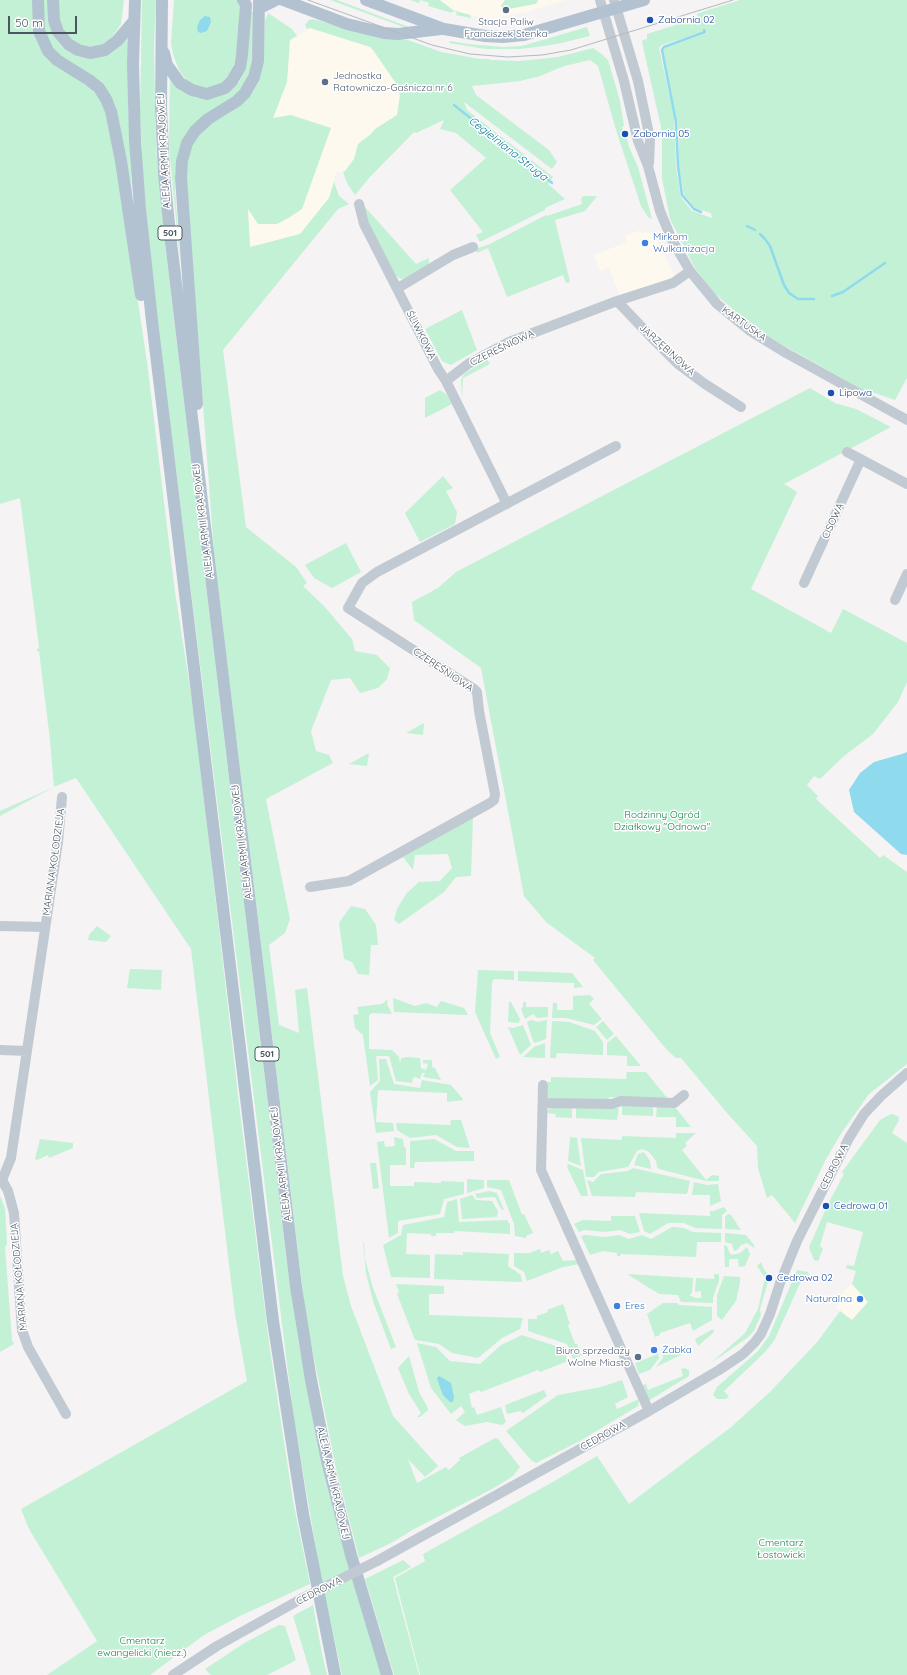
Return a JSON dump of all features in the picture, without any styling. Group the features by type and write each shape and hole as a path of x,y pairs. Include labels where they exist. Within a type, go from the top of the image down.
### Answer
{"main road":[{"path":"38,0 39,31 48,51 57,60 99,88 111,110 121,161 143,308 152,321"},
{"path":"53,0 54,20 58,32 68,44 78,50 90,53 105,50 117,41 134,21"},
{"name":"501","path":"135,0 133,72 135,141 140,208 152,321 274,1329 303,1514 335,1675"},
{"name":"ALEJA ARMII KRAJOWEJ","path":"162,0 161,108 164,174 173,269 301,1324 321,1432 340,1514 387,1675"},
{"path":"192,425 198,410 181,184 182,161 186,147 195,131 208,119 237,102 245,93 254,77 258,61 260,4 276,0"},
{"path":"283,0 346,24 384,33 398,34 444,29"},
{"path":"366,0 388,4 444,29 485,36 503,37 524,35 602,6 644,0"},
{"path":"161,41 168,65 180,83 198,93 207,94 225,88 232,81 240,67 246,2"}],"street":[{"name":"KARTUSKA","path":"615,4 638,82 650,139 648,166"},
{"name":"KARTUSKA","path":"602,6 624,81 638,141 648,166 660,211 668,231 690,271 717,304 750,330 786,353 907,420"},
{"name":"ŚLIWKOWA","path":"358,204 364,224 438,369 446,381"},
{"path":"398,288 452,255 472,247"},
{"name":"CZEREŚNIOWA","path":"446,381 468,364 509,342 617,301 673,283 690,271"},
{"name":"JARZĘBINOWA","path":"617,301 654,341 678,364 705,384 741,407"},
{"path":"446,381 507,504"},
{"name":"CZEREŚNIOWA","path":"310,887 349,881 494,800 495,794 477,692 348,608 362,584 370,576 616,446"},
{"path":"847,452 907,484"},
{"name":"CISOWA","path":"804,583 861,459"},
{"path":"895,600 907,574"},
{"name":"MARIANA KOŁODZIEJA","path":"62,797 58,842 11,1158 1,1180 8,1191 14,1213 22,1330 28,1347 66,1414"},
{"name":"MARIANA KOŁODZIEJA","path":"0,926 45,927"},
{"path":"0,1050 27,1051"},
{"name":"CEDROWA","path":"173,1675 217,1646 301,1599 377,1561 649,1411 719,1370 743,1354 761,1334 770,1314 796,1241 849,1138 864,1114 880,1096 907,1074"},
{"path":"543,1085 541,1170 649,1411"},
{"path":"543,1103 612,1104 621,1101 674,1103 684,1096"}],"shaded area":[{"name":"Stacja Paliw Franciszek Stenka","path":"430,0 566,0 527,12 494,19 463,14 446,9"},
{"path":"310,28 370,47 397,85 400,95 398,115 375,129 358,144 354,159 345,171 336,173 329,198 300,234 250,247 244,142 273,118 287,82 290,40"},
{"path":"641,230 642,232 653,233 675,276 620,297 609,267 600,271 594,255 627,242 625,236"},
{"path":"852,1284 868,1302 852,1320 836,1309 843,1292"}],"green space":[{"name":"Cmentarz ewangelicki (niecz.)","path":"0,0 34,0 36,38 40,48 98,96 105,107 120,181 147,362 175,592 194,713 240,1112 270,1350 293,1501 310,1584 240,1616 204,1635 150,1675 47,1675 97,1641 29,1529 21,1509 247,1381 235,1314 191,949 76,778 54,787 39,651 36,651 39,647 20,498 0,504"},
{"path":"43,0 48,0 53,35 63,48 76,56 92,58 108,55 121,45 128,34 128,102 132,196 116,106 112,99 60,56 50,44 45,32"},
{"path":"57,0 124,0 121,24 110,40 100,46 86,47 73,42 66,34 61,25"},
{"path":"142,0 156,0 154,46 155,112 157,161 166,252 288,1272 314,1426 329,1493 347,1561 381,1675 342,1675 321,1577 294,1420 151,270 142,162 140,112"},
{"path":"174,0 238,0 240,6 239,42 232,72 223,83 209,88 198,87 188,82 179,70 171,44"},
{"path":"330,0 337,0 409,27 409,29"},
{"path":"410,0 420,0 419,3"},
{"path":"420,0 440,0 453,10 470,15 471,18 456,15 457,12 452,11 452,13 428,6 429,3"},
{"path":"505,0 538,0 535,4 504,10 501,6"},
{"path":"740,0 907,0 907,378 895,400 872,392 870,394 769,337 747,322 712,291 695,268 670,219 662,178 661,127 642,42 643,40 647,39 647,34 698,18 697,14","holes":["706,30 707,33 665,48 663,51 678,127 679,167 684,195 695,208 711,213 712,218 692,211 681,197 676,167 674,116 659,48 662,45"]},
{"path":"254,11 252,61 246,82 236,95 204,116 175,171 181,271 169,147 170,78 180,90 197,98 215,98 231,90 239,82 245,68 250,13"},
{"path":"268,13 292,29 297,36 290,40 287,82 273,118 291,115 331,128 302,209 277,224 258,224 248,209 250,247 300,234 329,198 334,182 339,196 349,204 338,209 223,350 246,527 296,567 307,583 303,586 324,606 352,639 355,651 377,655 390,668 387,679 378,688 360,693 350,678 331,680 311,731 316,751 329,755 333,763 266,799 290,919 285,933 269,945 279,1025 299,1033 295,990 307,988 343,1276 351,1306 393,1416 438,1466 425,1477 408,1459 417,1483 446,1467 449,1470 460,1460 459,1458 495,1438 498,1439 520,1467 513,1476 494,1488 416,1528 391,1543 359,1558 336,1468 306,1318 214,552 186,175 190,150 195,139 209,125 232,111 263,54 265,21"},
{"path":"313,19 379,37 408,40 441,52 480,59 519,61 540,59 558,57 593,48 608,60 620,101 624,126 622,127 625,138 627,138 629,147 638,167 652,219 649,218 641,206 616,130 598,66 590,60 564,66 540,76 520,81 472,86 476,95 549,150 557,162 552,169 464,102 467,110 553,177 548,184 565,199 480,242 476,235 483,232 450,190 486,158 456,133 440,129 444,120 416,133 414,132 369,178 355,195 347,183 343,172 354,159 358,144 375,129 397,115 400,95 397,85 370,47 310,28 307,29 305,25 309,20"},
{"path":"587,27 590,36 537,47 519,49 485,49 449,43 450,41 503,47 522,46"},
{"path":"583,196 597,196 585,211 555,220 570,282 566,283 563,275 507,297 488,248 477,253 475,249 490,244 546,215 547,216 582,204 581,199"},
{"path":"362,207 365,207 416,264 429,258 427,267 409,277 401,279 394,275 363,212"},
{"path":"462,310 477,350 451,365 442,361 425,329"},
{"path":"487,359 490,364 463,378 462,400 461,380 464,374"},
{"name":"Rodzinny Ogród Działkowy \"Odnowa\"","path":"810,388 835,403 856,409 891,427 784,484 797,492 751,589 831,633 843,609 907,643 907,682 898,702 873,734 844,756 820,779 814,776 807,785 818,796 816,799 880,858 883,855 907,872 907,1064 869,1094 840,1135 825,1161 795,1223 772,1195 767,1198 758,1168 757,1146 681,1058 676,1058 667,1050 593,960 595,958 546,922 524,896 481,668 414,620 412,602 438,588 456,572"},
{"path":"440,390 447,395 452,404 425,418 425,398"},
{"path":"443,476 453,488 446,491 457,512 455,524 420,542 405,513"},
{"path":"346,543 361,572 332,588 314,578 305,565"},
{"path":"424,723 423,735 406,733"},
{"path":"369,753 367,766 349,764"},
{"path":"54,787 0,816 0,811"},
{"path":"473,817 471,876 456,877 444,892 399,924 394,920 397,909 406,894 419,882 440,881 452,868 448,854 415,855 413,870 403,857"},
{"path":"351,906 365,909 376,925 378,945 371,945 369,975 358,974 352,962 344,959 339,923"},
{"path":"97,926 111,936 106,942 88,940 89,935"},
{"path":"130,969 162,970 161,990 127,988"},
{"path":"478,970 514,971 514,980 494,979 492,983 490,1033 500,1057 496,1059 475,1012"},
{"path":"518,971 572,973 583,987 574,988 574,983 518,981"},
{"path":"590,995 594,999 589,1004 602,1019 594,1025 566,1018 552,1018 553,1003 557,1003 557,1010 573,1010 573,996"},
{"path":"393,998 415,1006 426,1003 437,1007 441,1001 464,1008 468,1015 394,1012"},
{"path":"388,999 387,1004 392,1014 372,1013 369,1015 369,1049 392,1050 399,1057 400,1063 401,1058 420,1058 421,1068 426,1070 428,1064 423,1063 423,1060 432,1060 432,1067 435,1068 441,1080 423,1077 425,1073 422,1073 420,1079 415,1077 413,1078 412,1083 396,1081 389,1056 376,1056 378,1080 370,1086 363,1035 355,1028 353,1015 359,1014 357,1007 382,1004"},
{"path":"509,1002 511,1002 520,1019 519,1023 508,1022"},
{"path":"523,1002 526,1002 526,1007 548,1007 548,1017 537,1018 533,1014 525,1019 521,1009 523,1007"},
{"path":"531,1020 538,1022 547,1020 546,1039 535,1043 533,1041 527,1022"},
{"path":"552,1021 569,1022 595,1031 603,1042 603,1055 557,1053 556,1058 550,1058"},
{"path":"603,1021 614,1034 607,1040 596,1027"},
{"path":"523,1025 531,1045 520,1055 508,1027 513,1028"},
{"path":"616,1036 641,1066 627,1066 627,1056 607,1055 607,1043"},
{"path":"545,1043 545,1058 523,1057 534,1047"},
{"path":"379,1059 386,1059 394,1084 420,1088 422,1080 451,1085 463,1100 447,1102 447,1093 378,1090 376,1122 393,1123 394,1131 376,1133 370,1092 380,1081"},
{"path":"627,1072 646,1072 668,1099 609,1097 608,1101 548,1100 548,1082 551,1082 551,1077 626,1079"},
{"path":"622,1105 653,1106 653,1116 622,1115"},
{"path":"657,1106 674,1106 691,1127 676,1127 676,1117 656,1117"},
{"path":"552,1108 572,1108 572,1118 555,1117 556,1114 547,1113 547,1110"},
{"path":"576,1108 619,1108 617,1120 576,1118"},
{"name":"Cmentarz Łostowicki","path":"891,1114 898,1116 899,1120 892,1133 907,1143 907,1675 420,1675 395,1578 425,1561 423,1554 597,1456 629,1504 730,1428 770,1392 818,1341 840,1311 852,1320 868,1302 852,1284 856,1271 846,1268 847,1265 854,1266 863,1232 827,1222 820,1246 823,1249 818,1261 814,1260 809,1247 828,1204 844,1174 842,1172 880,1120"},
{"path":"451,1120 461,1120 470,1148 457,1147 436,1135 410,1138 397,1130 396,1123 450,1125"},
{"path":"676,1133 696,1133 685,1143 687,1146 682,1150 706,1180 712,1175 719,1176 719,1181 706,1181 659,1169 656,1161 649,1152 642,1149 637,1151 628,1167 599,1172 594,1177 586,1177 581,1138 622,1140 622,1136 676,1138"},
{"path":"394,1137 403,1139 404,1147 406,1148 406,1165 390,1165 390,1186 414,1186 414,1182 464,1182 464,1194 444,1199 440,1214 398,1221 398,1233 389,1238 377,1142 384,1141 385,1147 395,1146"},
{"path":"570,1137 577,1138 581,1166 568,1161"},
{"path":"40,1139 73,1143 73,1148 49,1158 48,1155 37,1160 35,1159"},
{"path":"434,1139 456,1151 474,1151 474,1161 415,1162 414,1168 410,1168 410,1141"},
{"path":"644,1152 650,1161 651,1169 634,1165 638,1154"},
{"path":"370,1163 376,1163 379,1188 373,1189"},
{"path":"568,1164 583,1170 588,1196 581,1196 567,1167"},
{"path":"633,1168 690,1181 687,1194 636,1192 635,1197 592,1196 587,1180 593,1182 601,1174 628,1171"},
{"path":"467,1179 484,1180 484,1188 467,1193"},
{"path":"487,1180 509,1180 522,1215 524,1214 533,1233 526,1236 526,1238 515,1236 514,1224 501,1190 487,1187"},
{"path":"694,1182 707,1185 718,1184 721,1201 710,1206 710,1195 692,1195"},
{"path":"489,1191 497,1193 504,1210 501,1209 495,1197 477,1198 475,1194"},
{"path":"472,1195 476,1200 492,1201 498,1211 497,1217 462,1219 460,1199"},
{"path":"0,1196 5,1208 7,1244 5,1247 12,1340 14,1344 0,1352"},
{"path":"457,1199 459,1222 507,1220 510,1225 510,1234 455,1231 454,1233 436,1233 436,1236 431,1236 431,1234 407,1233 406,1254 430,1255 430,1278 391,1277 383,1245 401,1235 403,1225 444,1217 447,1202"},
{"path":"724,1207 727,1211 722,1215 722,1229 695,1228 684,1223 668,1223 650,1234 644,1231 639,1213 710,1216 710,1211"},
{"path":"728,1214 731,1215 741,1230 725,1229 725,1217"},
{"path":"611,1216 635,1216 640,1232 630,1234 620,1230 605,1232 585,1230 579,1232 574,1224 583,1220 611,1221"},
{"path":"672,1227 684,1228 693,1232 721,1233 721,1242 697,1242 696,1257 621,1254 620,1256 617,1256 617,1253 603,1251 590,1255 581,1236 604,1237 619,1235 629,1239 642,1235 651,1239"},
{"path":"725,1233 746,1235 754,1245 754,1248 747,1243 741,1245 734,1251 732,1244 725,1242"},
{"path":"363,1243 365,1259 373,1288 396,1347 391,1349 373,1301 366,1273"},
{"path":"724,1245 727,1246 732,1255 740,1253 747,1247 750,1254 745,1266 739,1267 738,1259 729,1259 729,1267 725,1267"},
{"path":"540,1249 541,1253 549,1250 551,1254 558,1251 563,1261 578,1260 580,1264 563,1267 527,1281 524,1272 514,1266 514,1253 530,1253"},
{"path":"463,1252 509,1254 508,1266 521,1275 522,1282 434,1279 435,1254 463,1255"},
{"path":"761,1262 765,1271 770,1275 760,1309 761,1315 754,1331 747,1338 711,1363 745,1333 758,1309 765,1278 757,1266"},
{"path":"797,1270 808,1272 810,1276 807,1280 802,1279 774,1341 765,1352 724,1391 729,1397 725,1399 717,1399 713,1395 717,1387 758,1351 769,1336"},
{"path":"627,1274 693,1278 692,1293 689,1295 696,1298 701,1298 701,1291 695,1292 696,1278 714,1279 714,1274 719,1274 719,1281 713,1297 713,1303 681,1302 678,1295 659,1294"},
{"path":"724,1276 740,1277 740,1283 736,1301 722,1320 717,1316 717,1295"},
{"path":"396,1284 444,1286 444,1294 429,1294 429,1315 523,1318 520,1329 502,1338 478,1358 452,1353 439,1344 415,1340 397,1294 399,1292"},
{"path":"663,1303 712,1307 712,1320 693,1331 690,1323 660,1333 660,1335 655,1337 647,1314"},
{"path":"563,1304 570,1324 568,1325 575,1344 577,1344 582,1355 573,1359 567,1344 528,1331 528,1319 537,1319 537,1316 548,1312 547,1310"},
{"path":"713,1329 714,1332 698,1346 695,1339"},
{"path":"522,1335 562,1348 568,1361 540,1372 538,1370 481,1392 479,1390 469,1394 472,1408 474,1407 477,1415 501,1407 506,1422 502,1425 487,1422 465,1426 456,1420 465,1412 461,1406 451,1414 431,1388 417,1343 436,1347 450,1361 480,1364 501,1345"},
{"path":"686,1345 685,1353 656,1367 663,1358 663,1353"},
{"path":"658,1354 659,1358 650,1370 639,1374 635,1363"},
{"path":"409,1356 419,1392 428,1408 428,1410 420,1417 417,1417 421,1413 409,1394 398,1368"},
{"path":"684,1368 689,1370 689,1376 648,1401 642,1385 646,1384 648,1390 683,1376 681,1369"},
{"path":"622,1380 628,1397 615,1404 617,1409 639,1399 638,1406 580,1441 536,1463 532,1461 506,1431 558,1395 601,1387"},
{"path":"544,1390 547,1396 523,1413 520,1411 507,1414 505,1405"},
{"path":"403,1560 411,1567 393,1577 419,1675 394,1675 365,1579"},
{"path":"313,1605 327,1675 311,1675 293,1616"},
{"path":"279,1625 285,1626 296,1660 291,1663 267,1675 211,1675 205,1669 246,1642"}],"water":[{"path":"205,16 210,17 211,22 207,31 201,33 198,32 197,27 200,20"},
{"path":"907,752 907,855 901,854 854,812 849,790 860,773 874,762"},
{"path":"439,1376 451,1383 454,1397 453,1402 450,1402 443,1395 437,1378"}],"waterway":[{"path":"701,212 694,209 682,195 678,166 676,122 662,50 664,47 705,32 704,30"},
{"name":"Cegielniana Struga","path":"454,105 552,183"},
{"name":"Cegielniana Struga","path":"747,226 755,230"},
{"name":"Cegielniana Struga","path":"760,234 770,246 784,285 789,293 798,299 814,299"},
{"name":"Cegielniana Struga","path":"832,296 843,292 885,263"}],"tram line":[{"path":"308,0 432,45 470,54 508,57 542,55 571,50 733,0"}],"place":[{"name":"Stacja Paliw Franciszek Stenka","path":"506,10"},
{"name":"Zabornia 02","path":"650,20"},
{"name":"Jednostka Ratowniczo-Gaśnicza nr 6","path":"325,82"},
{"name":"Zabornia 05","path":"625,134"},
{"name":"Mirkom Wulkanizacja","path":"645,243"},
{"name":"Lipowa","path":"831,393"},
{"name":"Cedrowa 01","path":"826,1206"},
{"name":"Cedrowa 02","path":"769,1278"},
{"name":"Naturalna","path":"860,1299"},
{"name":"Eres","path":"617,1306"},
{"name":"Żabka","path":"654,1350"},
{"name":"Biuro sprzedaży Wolne Miasto","path":"638,1357"}]}
